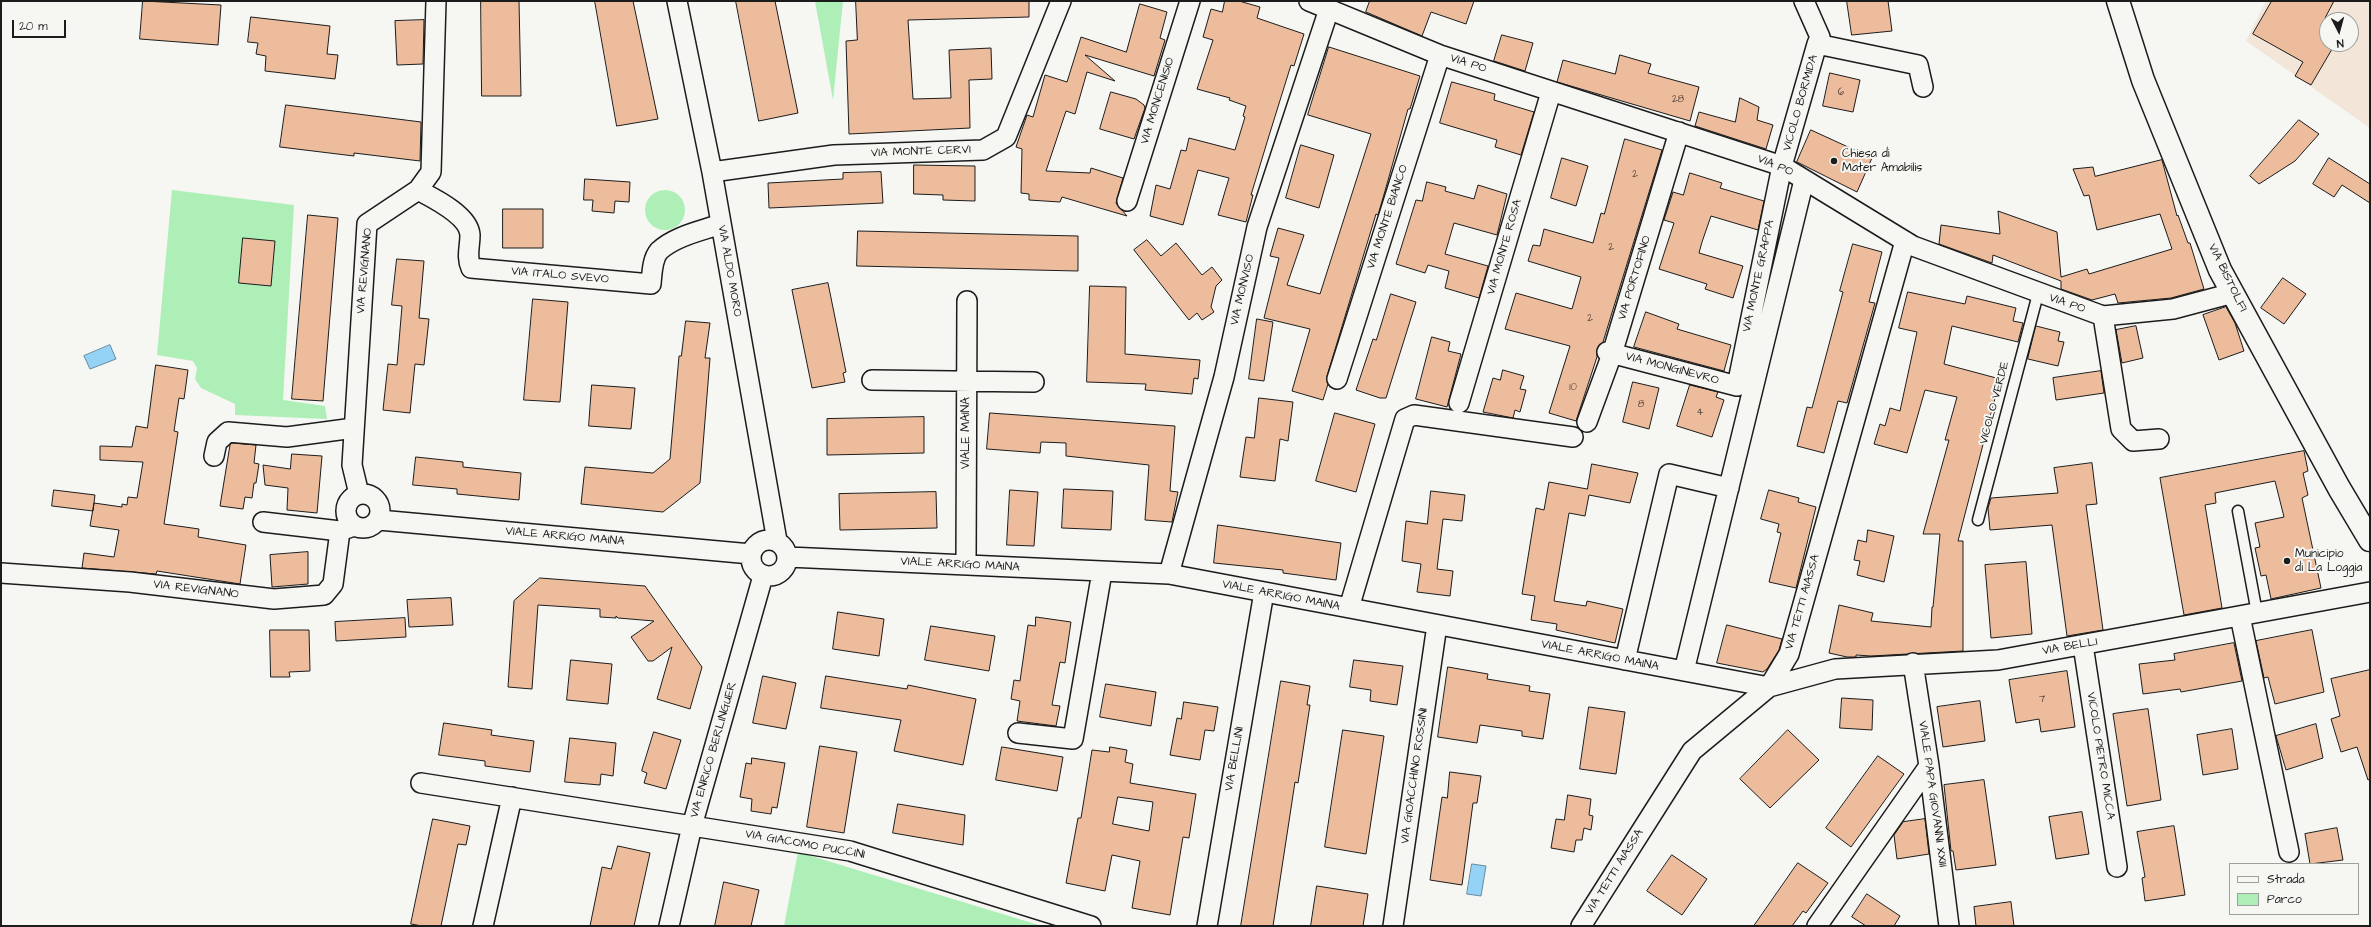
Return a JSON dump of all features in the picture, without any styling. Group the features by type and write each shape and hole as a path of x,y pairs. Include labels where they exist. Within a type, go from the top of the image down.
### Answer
{"street":[{"name":"VIA REVIGNANO","path":"1,572 130,582 274,599 324,595 333,584 347,528 346,515 348,502 359,494 352,465 367,224 418,190 431,172 436,1"},
{"name":"VIA ALDO MORO","path":"677,1 712,172 777,541"},
{"name":"VIA MONTE CERVI","path":"712,172 834,155 960,152 983,150 996,144 1006,137 1061,1"},
{"name":"VIA MONCENISIO","path":"1127,201 1190,1"},
{"name":"VIA PO","path":"1309,1 1440,55 1782,166 1909,244 2038,294 2103,316 2173,309 2233,293"},
{"path":"1804,1 1820,37 1817,44"},
{"name":"VIA BISTOLFI","path":"2118,1 2143,80 2220,270 2339,488 2370,540"},
{"name":"VIA MONVISO","path":"1170,574 1224,377 1257,227 1330,9"},
{"name":"VICOLO BORMIDA","path":"1782,166 1817,44 1918,65 1923,87"},
{"name":"VIA MONTE BIANCO","path":"1337,379 1440,55"},
{"name":"VIA MONTE ROSA","path":"1459,403 1551,92"},
{"name":"VIA PORTOFINO","path":"1587,422 1679,132"},
{"name":"VIA MONTE GRAPPA","path":"1737,386 1782,166"},
{"path":"1684,671 1804,180"},
{"name":"VIA ITALO SVEVO","path":"418,190 456,211 470,233 468,260 472,268 651,284 652,269 658,252 680,238 721,224"},
{"name":"VIA TETTI AIASSA","path":"1581,926 1692,751 1768,687 1789,654 1909,244"},
{"name":"VIALE MAINA","path":"966,565 967,301"},
{"path":"2103,316 2121,429 2133,441 2159,439"},
{"name":"VIA MONGINEVRO","path":"1610,353 1737,386"},
{"path":"872,380 1034,382"},
{"path":"1349,608 1406,419 1414,415 1574,437"},
{"path":"214,456 216,442 228,432 287,437 354,428"},
{"path":"1625,660 1669,474 1729,488"},
{"path":"263,522 368,528 379,520 380,506 372,495 359,494"},
{"name":"VIALE ARRIGO MAINA","path":"379,520 751,554"},
{"path":"764,540 777,541 785,547 788,563 781,573 776,576 763,576 752,565 751,554 758,544 764,540"},
{"name":"VIALE ARRIGO MAINA","path":"788,557 1170,574 1768,687"},
{"path":"1018,733 1073,739 1102,572"},
{"name":"VIA ENRICO BERLINGUER","path":"669,926 692,826 763,576"},
{"name":"VIA BELLINI","path":"1206,926 1264,592"},
{"name":"VIA BELLI","path":"1768,687 1835,669 1913,663 1998,660 2370,592"},
{"path":"2248,614 2289,852"},
{"name":"VIA GIOACCHINO ROSSINI","path":"1393,926 1437,625"},
{"name":"VICOLO PIETRO MICCA","path":"2083,645 2117,867"},
{"name":"VIALE PAPA GIOVANNI XXIII","path":"1913,663 1929,766 1949,926"},
{"path":"1817,926 1929,766"},
{"name":"VIA GIACOMO PUCCINI","path":"421,783 850,851 1091,926"},
{"path":"483,926 512,797"}],"lane":[{"name":"VICOLO VERDE","path":"1978,520 2038,294"},
{"path":"2238,511 2248,614"}],"shaded area":[{"path":"2266,1 2370,1 2370,128 2246,41"}],"green space":[{"path":"815,1 843,1 833,100"},
{"path":"172,190 294,205 283,400 325,406 327,419 235,415 235,404 201,388 195,379 197,368 193,361 157,355"},
{"path":"661,190 669,190 676,193 682,199 685,210 682,221 676,227 669,230 661,230 654,227 648,221 645,214 645,206 648,199 654,193"},
{"path":"798,852 1042,926 784,926"}],"water":[{"path":"110,345 116,359 90,369 84,356"},
{"path":"1472,864 1486,866 1481,896 1467,894"}],"building":[{"path":"143,1 221,5 218,45 140,39"},
{"path":"481,1 519,1 521,96 482,96"},
{"path":"595,1 633,1 658,119 617,126"},
{"path":"736,1 775,1 798,113 759,121"},
{"path":"856,1 1029,1 1029,17 908,20 913,99 951,98 949,50 991,48 992,79 969,80 970,128 849,134 846,41 857,40"},
{"path":"1225,1 1239,1 1260,7 1257,18 1304,34 1294,66 1291,65 1268,139 1251,195 1253,195 1246,222 1218,215 1229,178 1198,170 1183,225 1150,216 1156,185 1170,189 1181,150 1186,151 1189,138 1235,150 1245,117 1243,116 1246,106 1229,100 1230,98 1197,89 1213,40 1203,37 1211,9 1222,12"},
{"path":"1370,1 1474,1 1466,24 1431,12 1422,36 1366,12"},
{"path":"1847,1 1888,1 1892,31 1852,35"},
{"path":"2272,1 2334,1 2328,12 2319,12 2319,52 2330,52 2311,85 2295,76 2303,62 2253,34"},
{"path":"1140,4 1167,12 1160,38 1165,40 1154,76 1085,55 1115,81 1087,72 1075,114 1066,111 1046,171 1090,173 1091,168 1123,178 1116,203 1127,216 1062,197 1060,202 1029,200 1029,194 1021,193 1022,149 1016,147 1027,115 1033,117 1045,75 1067,82 1081,37 1126,52"},
{"path":"251,17 330,26 327,54 338,55 335,79 265,71 266,56 256,54 258,43 248,42"},
{"path":"424,20 423,64 397,65 395,21"},
{"path":"1502,35 1533,43 1525,71 1494,61"},
{"path":"1329,47 1420,76 1410,109 1408,109 1378,215 1376,214 1327,376 1328,384 1323,400 1292,391 1310,329 1264,318 1279,258 1270,256 1278,228 1304,235 1287,285 1320,294 1371,134 1308,115"},
{"path":"1620,55 1651,64 1648,73 1699,87 1690,121 1557,82 1563,60 1615,74"},
{"path":"1830,73 1860,80 1853,112 1823,106"},
{"path":"1452,82 1495,94 1494,100 1534,112 1521,155 1495,147 1497,140 1440,123"},
{"path":"1111,92 1136,99 1144,105 1145,108 1134,139 1100,129"},
{"path":"1740,98 1759,107 1757,120 1773,125 1766,149 1695,126 1699,112 1735,122"},
{"path":"286,105 421,122 420,161 354,153 354,156 280,147"},
{"path":"2299,120 2319,134 2295,161 2259,184 2250,176"},
{"name":"Chiesa di Mater Amabilis","path":"1811,130 1872,158 1857,192 1797,162"},
{"path":"1625,139 1662,150 1603,342 1597,349 1597,357 1576,421 1549,413 1570,346 1505,329 1516,293 1572,309 1581,277 1528,261 1533,245 1540,246 1544,229 1593,243 1601,213 1604,214"},
{"path":"1301,145 1334,155 1319,208 1286,198"},
{"path":"1562,158 1588,166 1576,206 1551,198"},
{"path":"2329,158 2370,184 2370,203 2342,185 2334,197 2313,184"},
{"path":"2162,160 2177,216 2178,215 2188,243 2190,243 2204,289 2171,298 2118,303 2115,294 2092,300 2061,289 2061,281 1993,255 1992,263 1939,244 1941,225 2000,234 1998,211 2057,232 2061,277 2087,269 2089,274 2172,249 2160,214 2097,230 2089,195 2084,196 2073,169 2093,167 2095,176"},
{"path":"914,165 975,166 975,201 943,200 943,195 914,194"},
{"path":"881,172 883,203 769,208 768,183 843,179 843,173"},
{"path":"1690,173 1722,183 1720,188 1764,201 1758,230 1711,216 1702,242 1699,253 1743,266 1733,298 1705,289 1707,284 1659,269 1674,223 1664,220 1673,192 1683,195"},
{"path":"585,179 630,182 629,202 615,201 614,213 592,211 593,200 584,200"},
{"path":"1427,182 1446,187 1445,191 1474,199 1478,185 1507,194 1497,235 1454,223 1445,254 1488,266 1479,298 1445,288 1449,271 1428,265 1425,273 1396,264 1416,200 1422,201"},
{"path":"503,209 543,209 543,248 503,248"},
{"path":"308,215 338,218 323,401 292,399"},
{"path":"858,231 1078,236 1078,271 857,266"},
{"path":"243,238 275,241 271,286 239,283"},
{"path":"1147,240 1161,256 1176,243 1202,275 1212,267 1222,280 1216,286 1211,307 1214,312 1202,320 1197,313 1189,320 1134,250"},
{"path":"1853,244 1882,252 1869,302 1875,303 1847,403 1838,401 1824,453 1797,446 1807,407 1812,408 1843,292 1840,291"},
{"path":"397,259 424,261 419,318 429,319 424,365 415,364 410,413 383,410 388,364 397,365 402,306 392,305"},
{"path":"2283,278 2306,294 2284,324 2261,308"},
{"path":"828,283 846,372 843,373 845,382 812,388 792,290"},
{"path":"1090,286 1126,287 1125,354 1200,360 1198,379 1194,378 1192,394 1145,390 1146,384 1087,382"},
{"path":"1908,292 1965,304 1967,296 2016,308 2013,321 2023,323 2018,342 1952,326 1944,364 2000,379 1958,541 1963,541 1963,651 1871,656 1856,655 1856,657 1847,657 1829,653 1839,605 1873,613 1871,621 1931,627 1940,534 1923,534 1949,440 1945,440 1957,397 1925,390 1907,453 1874,444 1880,424 1885,426 1890,408 1900,411 1917,332 1899,328"},
{"path":"1391,294 1416,302 1386,398 1380,398 1356,390 1373,339 1376,340"},
{"path":"533,299 568,302 560,402 524,400"},
{"path":"2226,307 2235,323 2244,351 2219,360 2203,315"},
{"path":"1646,312 1679,324 1677,329 1731,345 1724,371 1634,347"},
{"path":"1257,319 1273,322 1264,381 1249,379"},
{"path":"686,321 710,323 705,358 710,358 700,483 663,512 581,504 585,467 653,473 670,459 679,356 681,356"},
{"path":"2036,326 2060,332 2058,341 2064,342 2058,366 2028,359"},
{"path":"2136,326 2143,358 2122,363 2116,330"},
{"path":"1432,337 1450,342 1448,351 1461,354 1447,407 1416,399"},
{"path":"156,365 188,370 184,399 179,398 174,431 178,432 164,524 199,529 198,537 246,545 240,584 157,571 156,574 82,568 84,553 114,557 119,530 90,526 94,503 122,507 122,504 127,505 128,497 137,498 143,462 100,460 100,446 132,447 136,426 147,428"},
{"path":"1503,370 1524,376 1520,389 1526,390 1520,412 1515,410 1513,418 1483,412 1493,378 1500,380"},
{"path":"2101,371 2104,393 2056,400 2053,378"},
{"path":"1633,382 1659,388 1649,429 1623,422"},
{"path":"592,385 635,388 631,429 589,426"},
{"path":"1690,385 1718,392 1716,397 1724,400 1712,437 1677,426"},
{"path":"1259,398 1293,402 1288,441 1280,439 1275,481 1240,477 1246,437 1254,438"},
{"path":"990,413 1175,426 1170,491 1178,492 1172,522 1145,520 1149,465 1066,456 1066,443 1041,442 1040,453 987,449"},
{"path":"1335,413 1375,424 1356,492 1316,481"},
{"path":"924,417 924,453 827,455 827,419"},
{"path":"232,443 256,445 254,463 259,464 256,483 254,483 252,498 245,497 243,509 220,506 230,445"},
{"path":"2304,451 2308,471 2303,473 2308,495 2302,498 2321,588 2271,599 2266,575 2261,576 2255,548 2260,547 2255,523 2284,517 2275,481 2215,493 2216,503 2205,505 2222,608 2184,615 2160,478"},
{"path":"292,454 322,456 317,513 287,510 288,488 265,485 263,465 290,469"},
{"path":"416,457 463,462 463,467 521,473 519,500 457,494 457,489 413,485"},
{"path":"2092,463 2097,504 2086,505 2103,630 2067,636 2052,525 1990,530 1988,508 1991,498 2058,493 2054,468"},
{"path":"1592,464 1638,473 1630,503 1589,495 1585,516 1569,513 1554,601 1586,606 1587,601 1623,609 1615,643 1556,630 1557,624 1531,620 1535,596 1522,594 1536,508 1544,510 1549,482 1587,489"},
{"path":"1064,489 1113,491 1111,530 1062,528"},
{"path":"54,490 95,495 93,511 52,506"},
{"path":"1010,490 1038,492 1034,546 1007,545"},
{"path":"1769,490 1799,498 1798,502 1816,507 1796,588 1769,582 1781,533 1777,532 1779,524 1761,519"},
{"path":"1431,491 1465,495 1462,521 1443,519 1437,569 1453,571 1450,596 1417,592 1421,564 1402,561 1406,521 1427,524"},
{"path":"936,492 937,528 840,530 839,494"},
{"path":"1218,525 1341,543 1336,580 1283,573 1283,570 1214,563"},
{"path":"1868,530 1894,536 1884,582 1857,575 1860,561 1854,560 1858,540 1866,542"},
{"path":"308,552 308,584 272,587 270,555"},
{"path":"2026,562 2032,634 1991,638 1985,565"},
{"path":"540,578 645,586 702,667 690,709 657,699 672,647 653,661 648,661 631,637 654,621 618,618 616,616 616,618 600,617 600,609 538,605 532,689 508,687 514,601"},
{"path":"451,598 453,625 409,627 407,600"},
{"path":"838,612 884,619 879,656 833,649"},
{"path":"1036,617 1071,622 1065,663 1060,662 1052,705 1060,706 1056,726 1017,721 1020,701 1011,699 1014,680 1020,681 1028,625 1035,626"},
{"path":"405,618 406,637 336,641 335,622"},
{"path":"1727,625 1782,639 1779,650 1767,669 1763,672 1717,663"},
{"path":"931,626 995,636 989,671 925,660"},
{"path":"270,630 309,630 310,671 289,672 290,677 271,677"},
{"path":"2312,630 2324,692 2275,704 2268,677 2264,678 2256,641"},
{"path":"2234,643 2242,681 2181,692 2180,689 2143,694 2139,664 2175,660 2174,654"},
{"path":"571,660 612,664 608,704 567,700"},
{"path":"1354,660 1403,666 1397,705 1370,701 1371,690 1350,687"},
{"path":"1448,667 1488,674 1487,679 1530,686 1529,691 1550,694 1543,739 1522,736 1522,731 1480,725 1477,743 1438,737"},
{"path":"2370,670 2370,779 2368,780 2357,747 2341,752 2331,719 2340,716 2331,679"},
{"path":"2067,671 2075,727 2041,732 2039,719 2016,723 2009,680"},
{"path":"763,676 796,683 786,729 753,723"},
{"path":"826,676 907,689 908,685 976,699 963,765 894,751 901,720 821,708"},
{"path":"1281,681 1310,686 1307,705 1310,705 1298,783 1295,782 1273,926 1241,926"},
{"path":"1106,684 1156,692 1151,726 1100,717"},
{"path":"1842,698 1873,700 1872,730 1840,728"},
{"path":"1980,701 1985,741 1943,747 1937,707"},
{"path":"1184,702 1218,707 1214,731 1205,730 1200,760 1170,755 1177,718 1181,719"},
{"path":"1589,707 1625,712 1616,774 1580,769"},
{"path":"2148,709 2161,800 2127,806 2113,714"},
{"path":"444,723 492,730 491,735 534,741 530,772 485,766 485,761 439,755"},
{"path":"2316,724 2323,758 2286,770 2276,736"},
{"path":"2232,729 2238,769 2203,775 2197,735"},
{"path":"1343,730 1384,736 1366,854 1325,847"},
{"path":"1788,730 1819,760 1770,808 1740,779"},
{"path":"654,732 681,740 666,789 644,783 647,773 642,771"},
{"path":"570,738 616,743 613,776 601,774 600,785 565,782"},
{"path":"820,746 857,752 844,833 807,827"},
{"path":"1002,747 1063,757 1057,791 996,780"},
{"path":"1110,747 1127,750 1125,762 1133,764 1130,783 1196,794 1189,838 1183,837 1170,915 1132,908 1140,861 1112,855 1105,891 1066,883 1078,818 1081,818 1092,750 1109,752","holes":["1118,797 1153,802 1149,831 1113,824"]},
{"path":"1878,756 1904,774 1851,847 1826,828"},
{"path":"752,758 785,763 777,808 772,807 771,814 751,811 752,799 740,797 746,763 751,764"},
{"path":"1450,772 1481,776 1477,803 1473,803 1462,885 1430,880 1442,797 1447,798"},
{"path":"1984,780 1996,865 1956,870 1953,851 1951,851 1944,785"},
{"path":"1568,795 1591,799 1589,815 1593,816 1591,830 1584,828 1582,840 1576,840 1574,852 1551,848 1556,819 1564,820"},
{"path":"898,804 965,815 963,845 893,833"},
{"path":"2082,812 2089,854 2056,859 2049,817"},
{"path":"433,819 470,826 466,845 458,844 441,926 422,926 411,924"},
{"path":"1925,819 1929,854 1897,859 1894,835 1903,822"},
{"path":"2174,826 2185,895 2145,901 2142,878 2145,877 2137,832"},
{"path":"2337,828 2343,860 2310,863 2305,834"},
{"path":"618,846 650,853 634,926 590,926 602,867 611,869"},
{"path":"1672,855 1707,879 1682,915 1647,891"},
{"path":"1798,863 1828,883 1806,913 1803,911 1792,926 1754,926"},
{"path":"724,882 759,890 751,926 715,926"},
{"path":"1317,886 1368,894 1363,926 1311,926"},
{"path":"1867,894 1900,916 1894,926 1866,926 1852,917"},
{"path":"2011,902 2014,926 1976,926 1974,907"}],"place":[{"name":"Chiesa di Mater Amabilis","path":"1834,161"},
{"name":"Municipio di La Loggia","path":"2287,561"}]}
